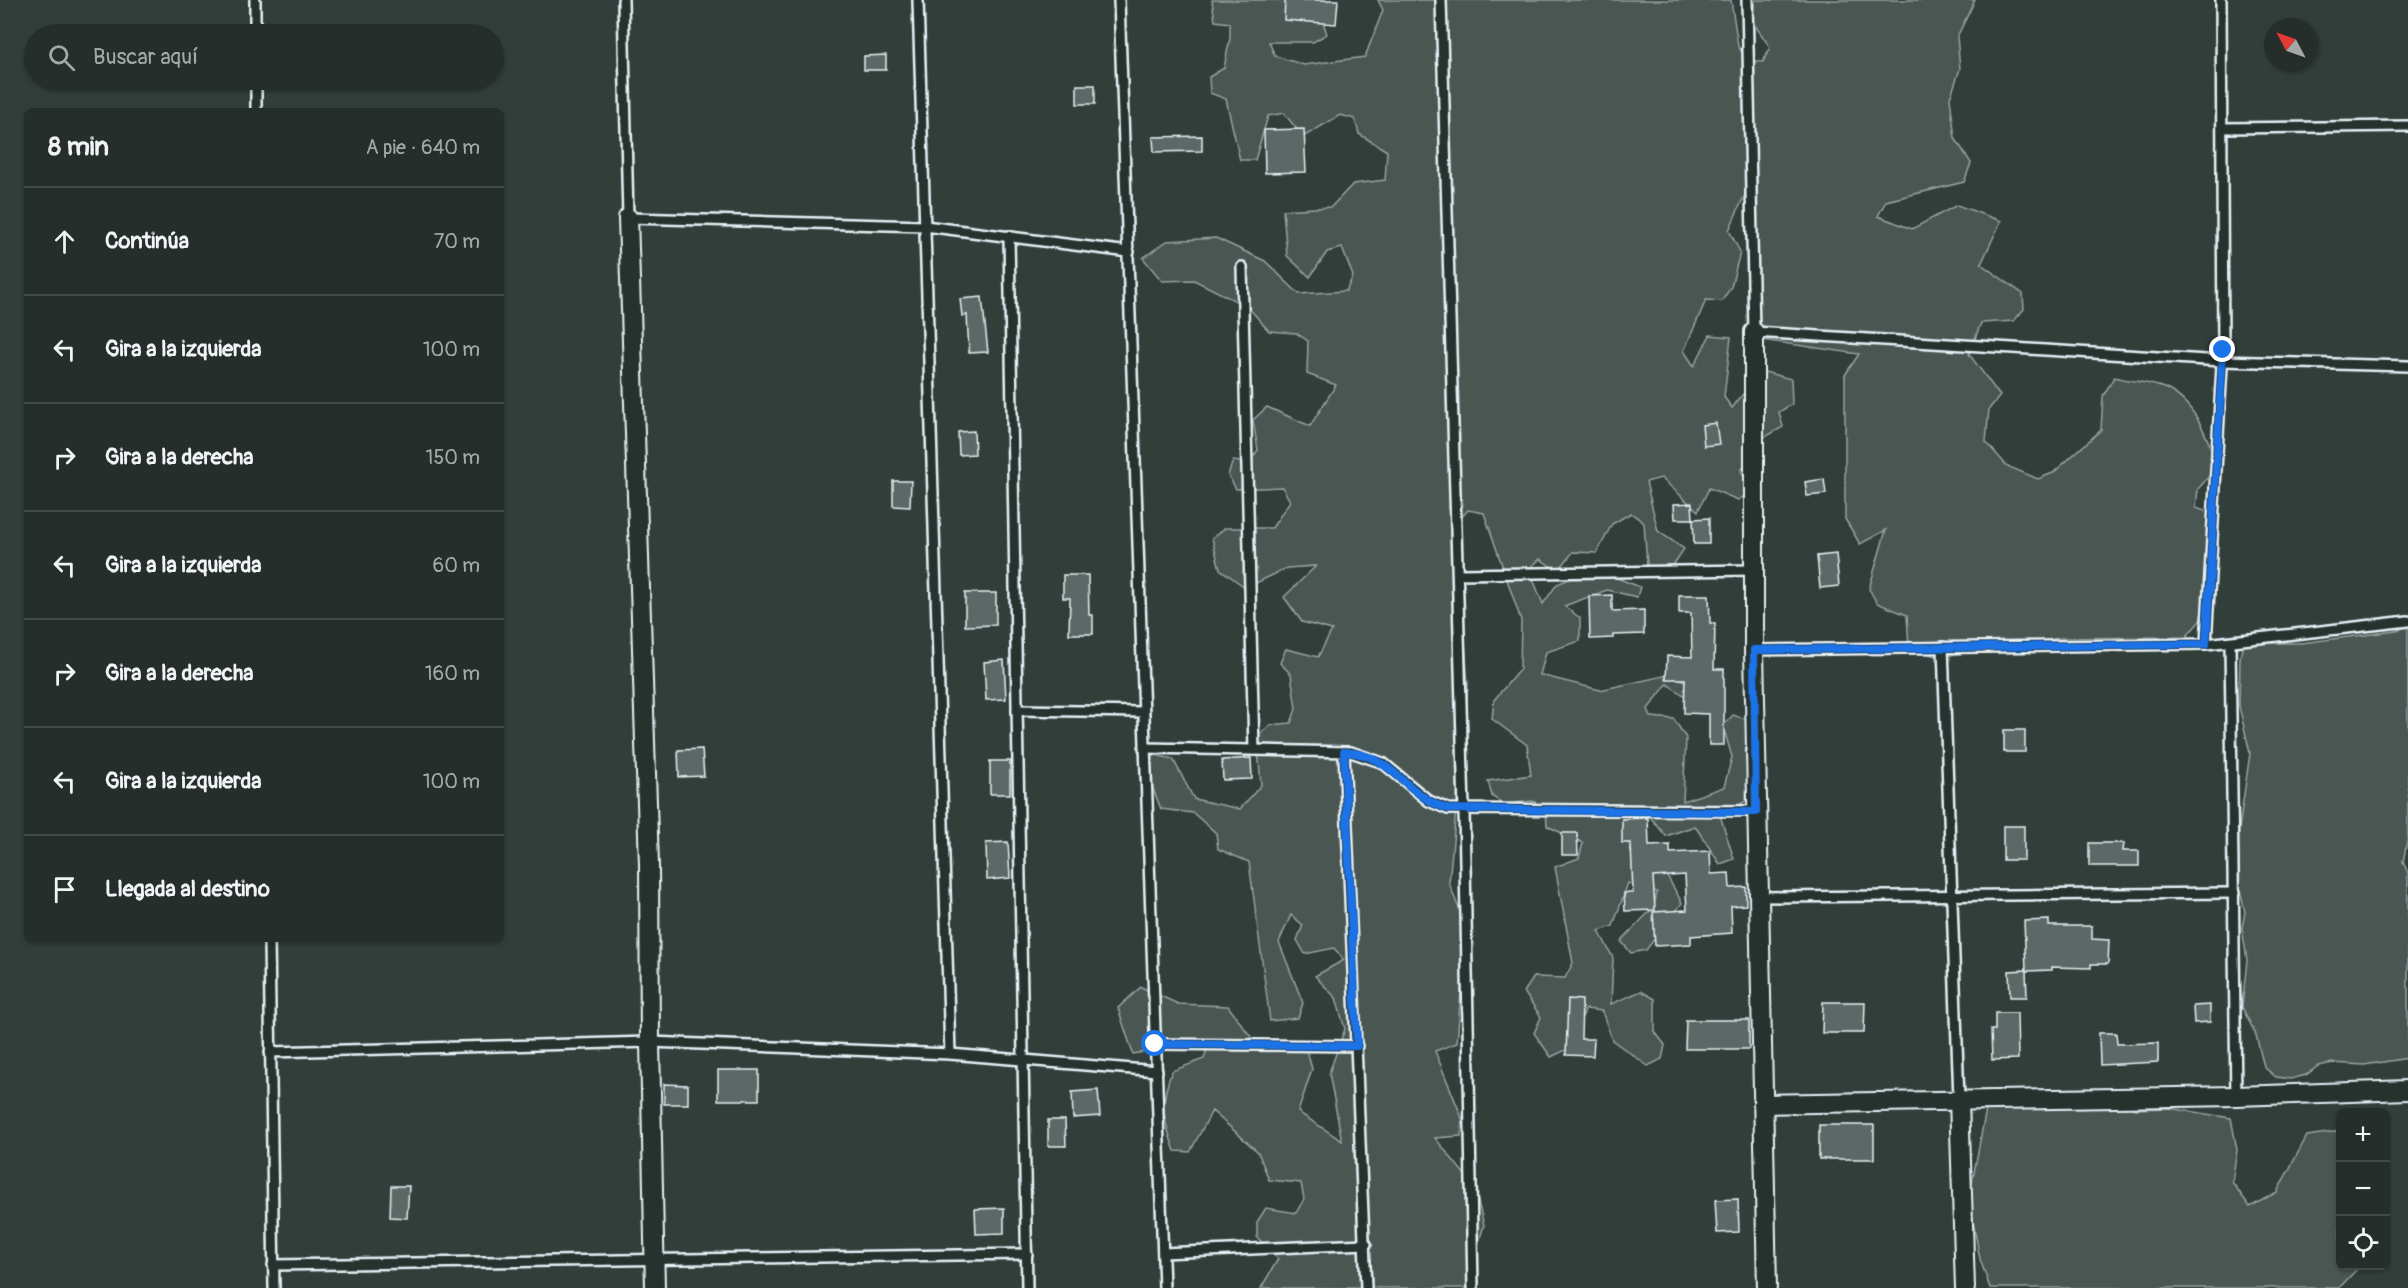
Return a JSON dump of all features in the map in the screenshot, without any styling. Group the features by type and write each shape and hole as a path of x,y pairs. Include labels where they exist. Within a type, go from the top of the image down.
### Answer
{"street":[{"path":"628,218 649,865 655,1288"},
{"path":"1754,332 1756,812 1767,1288"},
{"path":"1763,1104 2408,1090"},
{"path":"1959,1099 1965,1288"}],"lane":[{"path":"255,0 255,24"},
{"path":"623,0 628,218 925,226 1129,252"},
{"path":"918,0 950,1054"},
{"path":"1119,0 1164,1288"},
{"path":"1441,0 1464,810 1473,1288"},
{"path":"1748,0 1754,332 2222,361 2408,366"},
{"path":"2206,644 2222,361 2221,0"},
{"path":"256,90 256,108"},
{"path":"2223,128 2408,126"},
{"path":"1009,236 1027,1288"},
{"path":"1242,267 1254,750"},
{"path":"1458,574 1754,570"},
{"path":"1754,650 2206,644 2408,621"},
{"path":"2230,642 2236,1095"},
{"path":"1943,647 1959,1099"},
{"path":"1017,710 1143,712"},
{"path":"1144,748 1344,752 1365,756 1383,763 1429,801 1448,809 1756,812"},
{"path":"1344,752 1366,1288"},
{"path":"1759,897 2234,893"},
{"path":"269,942 274,1288"},
{"path":"270,1052 650,1042 950,1054 1157,1071"},
{"path":"1155,1044 1357,1046"},
{"path":"1163,1253 1365,1244"},
{"path":"273,1265 1027,1254"}],"shaded area":[{"path":"1212,0 1291,0 1322,19 1327,34 1313,42 1269,42 1275,56 1304,65 1365,57 1383,10 1378,0 1731,0 1738,46 1747,60 1763,62 1770,47 1752,21 1755,0 1975,0 1957,37 1960,69 1950,98 1955,138 1971,163 1964,182 1886,201 1878,216 1912,229 1957,205 2001,221 1981,264 2023,294 2024,309 2014,321 1981,323 1969,354 2000,396 1989,409 1986,442 2007,466 2038,479 2053,473 2101,430 2103,396 2114,377 2152,384 2175,394 2199,421 2217,467 2198,489 2196,508 2211,513 2218,543 2200,621 2186,637 2060,638 1938,657 1909,647 1907,615 1877,603 1869,589 1886,530 1860,544 1845,519 1845,375 1859,354 1762,340 1746,192 1729,230 1740,252 1731,287 1722,301 1706,300 1684,351 1694,366 1710,335 1731,337 1724,397 1732,408 1761,371 1791,379 1792,404 1779,412 1783,427 1758,441 1741,471 1752,492 1738,500 1709,488 1698,511 1661,478 1646,482 1658,531 1684,549 1667,574 1647,565 1644,523 1631,513 1612,524 1597,553 1573,552 1558,571 1540,559 1529,569 1543,604 1557,584 1594,569 1640,587 1637,597 1607,590 1564,606 1580,618 1580,641 1546,652 1540,675 1600,690 1673,674 1686,682 1685,696 1667,684 1648,709 1651,717 1674,719 1686,738 1683,801 1724,787 1732,757 1723,726 1733,715 1749,720 1746,801 1720,815 1734,859 1720,864 1695,826 1666,836 1647,813 1631,811 1624,826 1636,870 1666,874 1682,903 1646,950 1631,953 1621,941 1654,907 1657,892 1628,883 1613,926 1599,931 1613,958 1611,1004 1641,991 1655,999 1655,1032 1665,1045 1662,1059 1648,1066 1612,1040 1602,1011 1586,1009 1566,1050 1551,1057 1534,1033 1541,1017 1524,992 1534,977 1565,978 1573,963 1555,867 1579,858 1583,843 1547,826 1546,810 1533,801 1503,804 1492,796 1488,781 1531,775 1527,745 1492,719 1494,700 1520,669 1521,620 1484,513 1468,510 1457,522 1468,686 1449,883 1466,927 1457,1043 1435,1051 1462,1118 1461,1136 1435,1138 1474,1186 1484,1225 1476,1252 1477,1288 1261,1288 1278,1259 1257,1237 1257,1222 1266,1208 1296,1213 1304,1199 1301,1183 1269,1180 1258,1152 1212,1111 1190,1152 1175,1151 1164,1111 1168,1083 1172,1071 1204,1059 1209,1042 1133,1054 1118,1008 1141,987 1178,1004 1228,1006 1254,1041 1304,1040 1312,1069 1298,1112 1342,1141 1329,1073 1345,1029 1336,998 1315,976 1344,960 1334,948 1305,954 1297,940 1303,925 1291,915 1279,942 1303,1003 1298,1018 1270,1021 1249,862 1218,849 1216,833 1193,813 1161,809 1144,766 1155,755 1173,759 1194,799 1240,809 1261,785 1257,737 1270,725 1291,723 1296,709 1291,674 1280,663 1286,649 1318,657 1332,630 1302,622 1284,597 1316,566 1287,568 1246,588 1220,569 1212,538 1225,528 1272,528 1290,501 1282,487 1236,489 1228,475 1233,461 1249,463 1258,450 1253,420 1267,407 1310,426 1336,385 1307,374 1308,341 1296,333 1269,331 1248,307 1194,280 1162,281 1143,258 1167,241 1216,238 1265,261 1299,294 1346,291 1353,276 1342,248 1327,252 1310,277 1287,256 1283,210 1331,207 1353,184 1385,180 1387,151 1359,134 1355,119 1340,115 1303,137 1284,113 1268,116 1255,160 1240,160 1226,99 1210,93 1209,77 1224,68 1230,38 1230,23 1215,21"},
{"path":"2408,626 2408,837 2403,862 2408,873 2408,1058 2364,1065 2333,1063 2318,1066 2306,1075 2291,1079 2276,1077 2264,1067 2256,1035 2242,1007 2247,960 2242,928 2245,912 2234,864 2250,753 2239,706 2240,658 2243,643 2301,643 2396,631"},
{"path":"2105,1099 2135,1109 2168,1108 2231,1118 2237,1150 2232,1182 2250,1207 2277,1192 2307,1136 2336,1132 2336,1270 2356,1270 2339,1288 1990,1288 1980,1259 1969,1199 1987,1104 2042,1109"}],"building":[{"path":"1285,0 1338,0 1336,24 1284,20"},
{"path":"886,55 886,70 864,70 864,56"},
{"path":"1077,85 1095,85 1095,104 1077,104"},
{"path":"1304,129 1306,172 1265,173 1264,130"},
{"path":"1202,136 1202,151 1154,152 1153,137"},
{"path":"982,297 988,352 969,353 967,315 962,316 960,299"},
{"path":"1716,423 1719,444 1704,446 1702,425"},
{"path":"974,431 975,454 959,455 958,432"},
{"path":"1824,479 1826,494 1807,496 1805,482"},
{"path":"893,481 911,481 910,507 893,506"},
{"path":"1692,503 1693,519 1675,519 1674,504"},
{"path":"1709,518 1709,544 1694,544 1693,519"},
{"path":"1836,554 1839,586 1820,588 1817,556"},
{"path":"1063,575 1088,575 1089,615 1093,615 1093,634 1069,634 1070,598 1063,598"},
{"path":"965,593 996,593 996,625 965,626"},
{"path":"1612,595 1612,611 1644,610 1644,634 1613,635 1613,638 1590,639 1589,596"},
{"path":"1679,595 1709,595 1710,623 1715,623 1714,669 1724,669 1724,745 1709,745 1709,714 1684,713 1685,679 1666,679 1667,656 1692,657 1691,613 1679,613"},
{"path":"1004,660 1006,699 986,700 984,662"},
{"path":"2004,730 2025,730 2025,752 2004,752"},
{"path":"702,749 704,776 679,777 678,750"},
{"path":"1251,758 1252,779 1223,780 1222,760"},
{"path":"990,761 1010,761 1010,794 990,794"},
{"path":"1648,818 1649,846 1670,845 1670,853 1710,851 1711,874 1729,873 1730,888 1746,887 1746,905 1731,906 1732,933 1691,936 1691,944 1655,946 1653,912 1687,910 1685,875 1653,877 1655,910 1625,911 1624,893 1633,893 1631,843 1622,843 1622,819"},
{"path":"2003,826 2024,826 2024,860 2003,860"},
{"path":"1562,833 1577,833 1578,855 1562,855"},
{"path":"1008,842 1010,878 987,880 986,843"},
{"path":"2089,843 2124,843 2123,851 2139,851 2139,866 2089,866"},
{"path":"2049,920 2049,926 2092,926 2092,939 2109,940 2108,964 2091,964 2091,968 2052,967 2052,970 2026,971 2027,997 2010,997 2009,971 2026,970 2024,921"},
{"path":"1568,999 1582,1000 1581,1039 1594,1039 1593,1056 1566,1055"},
{"path":"1823,1002 1865,1002 1864,1033 1822,1033"},
{"path":"2210,1005 2210,1022 2194,1023 2193,1006"},
{"path":"1995,1013 2017,1013 2018,1059 1992,1060 1991,1030 1995,1030"},
{"path":"1686,1020 1749,1020 1749,1049 1685,1049"},
{"path":"2099,1033 2116,1033 2117,1044 2158,1043 2158,1062 2100,1065"},
{"path":"718,1070 759,1070 759,1100 718,1100"},
{"path":"664,1084 688,1085 688,1104 664,1104"},
{"path":"1098,1090 1100,1116 1073,1118 1072,1092"},
{"path":"1048,1120 1065,1120 1066,1146 1048,1146"},
{"path":"1819,1125 1874,1125 1874,1159 1819,1159"},
{"path":"391,1186 409,1186 407,1218 390,1217"},
{"path":"1738,1199 1739,1232 1717,1233 1715,1200"},
{"path":"1004,1208 1004,1233 976,1234 975,1209"}],"route":[{"path":"1155,1044 1357,1046 1344,752 1352,752 1383,763 1429,801 1448,809 1756,812 1754,650 2206,644 2223,350"}]}
